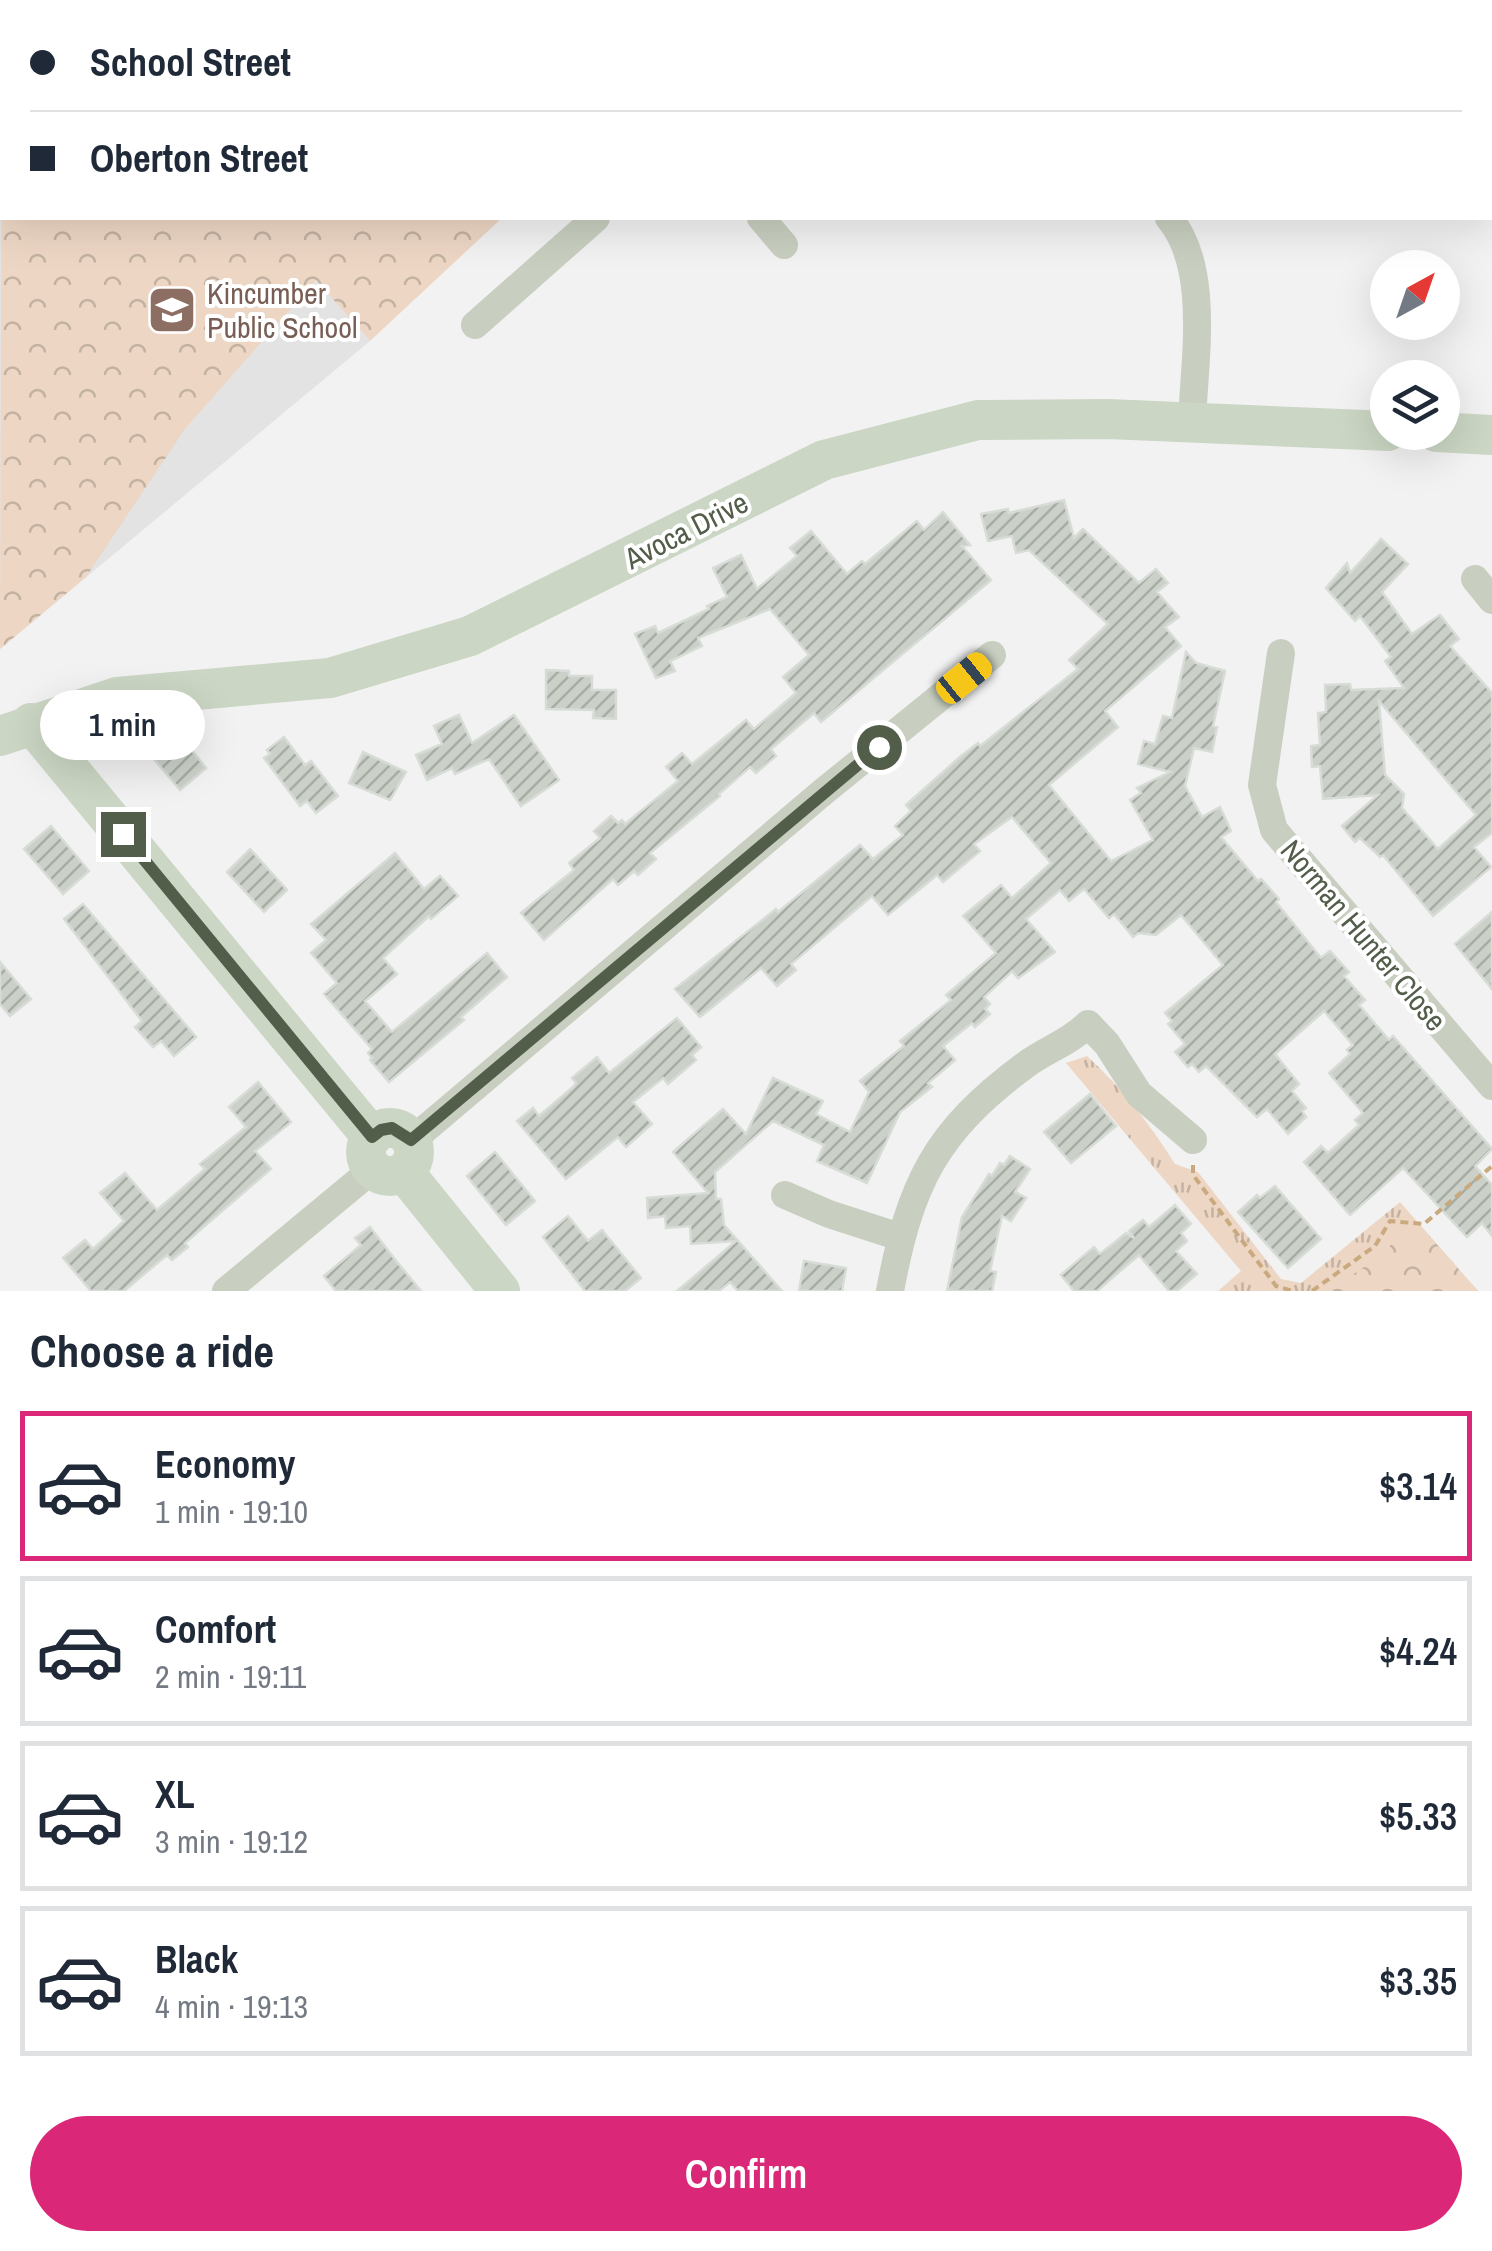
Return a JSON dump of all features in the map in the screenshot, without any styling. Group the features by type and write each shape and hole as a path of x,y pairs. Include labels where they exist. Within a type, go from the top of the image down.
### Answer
{"main road":[{"name":"Avoca Drive","path":"16,730 117,697 330,678 470,636 824,460 978,420 1108,419 1370,429"},
{"path":"1460,433 1492,435"},
{"path":"16,730 390,1155 500,1291"}],"street":[{"path":"475,324 594,220"},
{"path":"763,220 784,245"},
{"path":"1171,220 1182,233 1197,297 1192,423"},
{"name":"Norman Hunter Close","path":"1281,653 1262,785 1274,830 1492,1086"},
{"path":"226,1291 992,655"},
{"path":"890,1291 900,1237 920,1179 940,1145 965,1116 1028,1062 1065,1044 1088,1024 1107,1044 1138,1094 1193,1140"},
{"path":"785,1195 900,1237"}],"path":[{"path":"1193,1140 1193,1174 1276,1286 1293,1291"},
{"path":"1312,1291 1375,1246 1390,1222 1424,1224 1492,1166"}],"shaded area":[{"name":"Kincumber Public School","path":"0,220 264,220 370,341 0,649"}],"green space":[{"name":"Kincumber Public School","path":"1,220 500,220 370,341 316,280 185,429 86,577 0,649"},
{"path":"1087,1056 1135,1107 1175,1164 1198,1172 1281,1279 1301,1283 1400,1202 1478,1291 1218,1291 1241,1271 1066,1063"},
{"path":"1425,1231 1478,1291 1328,1291 1387,1252 1395,1236"}],"building":[{"path":"1064,500 1074,538 1083,529 1139,583 1156,569 1168,583 1157,592 1179,617 1165,627 1181,646 1105,711 1118,727 1049,785 1111,861 1153,840 1130,800 1141,793 1137,788 1170,772 1138,764 1144,741 1155,744 1163,716 1172,718 1186,652 1196,663 1225,671 1213,726 1217,727 1212,752 1194,748 1185,786 1202,817 1220,807 1231,831 1221,837 1258,881 1261,879 1279,899 1276,902 1321,958 1330,951 1349,972 1344,976 1365,1000 1359,1005 1389,1040 1393,1036 1492,1149 1475,1166 1492,1185 1492,1236 1482,1223 1467,1237 1403,1168 1350,1215 1304,1162 1321,1146 1328,1153 1359,1125 1355,1120 1363,1113 1329,1073 1350,1054 1347,1050 1353,1045 1324,1011 1275,1054 1299,1084 1292,1091 1306,1108 1302,1111 1306,1117 1288,1134 1267,1109 1257,1117 1206,1066 1199,1072 1192,1064 1188,1067 1175,1052 1185,1044 1168,1024 1172,1021 1165,1013 1223,965 1181,915 1156,935 1138,933 1133,937 1114,914 1109,918 1084,889 1069,901 1060,890 1026,919 1055,952 1018,978 1012,971 984,997 990,1004 985,1009 990,1014 943,1046 955,1060 928,1083 932,1087 900,1112 867,1183 817,1161 824,1145 773,1121 715,1172 716,1199 721,1199 724,1225 782,1291 738,1291 730,1282 719,1291 677,1291 736,1241 691,1244 690,1226 666,1228 665,1216 648,1218 647,1198 708,1193 673,1152 723,1109 746,1134 773,1078 823,1101 816,1114 850,1132 869,1092 860,1081 904,1046 900,1041 951,1000 946,995 996,953 963,916 1001,885 1012,898 1051,863 1012,817 974,844 980,851 943,882 937,875 888,915 872,896 791,964 796,970 777,986 761,968 700,1017 675,989 860,845 873,859 903,835 895,826 911,811 906,805 961,756 978,743 980,746 1078,669 1069,660 1108,624 1029,550 1016,553 1012,536 988,541 981,514 1008,509 1009,513"},
{"path":"943,512 970,545 962,546 991,580 821,722 814,713 771,749 776,756 756,773 750,767 650,853 656,859 638,875 634,871 618,885 613,879 544,940 521,913 574,870 569,863 600,838 594,831 611,816 625,824 678,781 666,767 682,753 692,764 746,720 754,729 796,693 783,677 809,655 770,609 698,638 702,646 670,661 675,671 656,678 635,634 655,626 658,633 727,597 713,568 741,555 757,589 797,556 790,548 811,531 847,574 917,521 924,530"},
{"path":"1381,539 1408,564 1382,592 1412,634 1440,615 1459,639 1450,646 1492,693 1492,833 1474,847 1491,867 1433,916 1383,855 1380,857 1360,838 1355,842 1342,826 1378,795 1323,799 1320,766 1312,767 1311,746 1320,745 1318,713 1326,712 1325,685 1350,684 1351,690 1404,688 1385,661 1391,657 1360,616 1355,621 1326,588 1347,563 1350,573","holes":["1379,701 1476,815 1438,849 1402,808 1404,794 1385,775"]},
{"path":"546,670 592,676 592,690 616,690 616,719 593,718 594,710 546,709"},
{"path":"459,715 472,743 514,715 559,780 521,806 489,759 455,774 452,768 427,780 416,755 442,744 434,726"},
{"path":"175,729 206,768 180,790 148,752"},
{"path":"284,737 305,765 311,761 338,796 316,813 307,801 300,806 264,758 270,754 267,750"},
{"path":"363,752 406,772 390,800 349,783"},
{"path":"51,826 89,871 63,894 24,849"},
{"path":"250,849 287,890 264,912 227,872"},
{"path":"395,853 424,889 440,876 458,896 431,919 429,916 383,958 397,974 365,1001 392,1032 487,953 507,977 461,1017 464,1020 389,1082 370,1060 368,1053 372,1049 324,994 337,983 311,953 326,940 311,924"},
{"path":"83,904 196,1037 174,1056 161,1041 153,1047 135,1027 142,1021 64,919"},
{"path":"1492,912 1492,989 1455,944"},
{"path":"0,962 31,999 10,1016 0,1004"},
{"path":"677,1018 701,1047 692,1055 696,1060 668,1084 663,1078 633,1102 652,1124 626,1147 618,1137 566,1179 517,1121 533,1108 539,1116 574,1086 572,1078 597,1057 609,1073"},
{"path":"258,1082 291,1122 255,1151 271,1169 185,1243 188,1247 172,1260 167,1255 124,1291 91,1291 63,1258 85,1240 93,1249 124,1221 100,1193 125,1173 157,1210 205,1169 200,1164 246,1127 229,1107"},
{"path":"1090,1094 1116,1126 1071,1163 1044,1132"},
{"path":"495,1152 535,1201 506,1225 467,1176"},
{"path":"1010,1156 1030,1169 1015,1192 1026,1198 1011,1221 1002,1216 990,1271 996,1272 992,1291 947,1291 962,1217 989,1174 992,1176"},
{"path":"1275,1186 1321,1239 1288,1268 1238,1212"},
{"path":"1175,1205 1191,1224 1181,1233 1187,1241 1176,1251 1197,1274 1177,1291 1169,1291 1139,1255 1097,1291 1074,1291 1061,1275 1094,1247 1100,1254 1126,1233 1134,1238 1129,1231 1143,1220 1149,1227"},
{"path":"568,1216 588,1241 602,1230 641,1278 625,1291 585,1291 543,1237"},
{"path":"370,1227 421,1291 336,1291 324,1276 361,1245 355,1238"},
{"path":"804,1261 846,1268 842,1291 799,1291"}],"place":[{"name":"Kincumber Public School","path":"172,310"}],"route":[{"path":"123,834 372,1137 392,1128 411,1140 879,747"}]}
